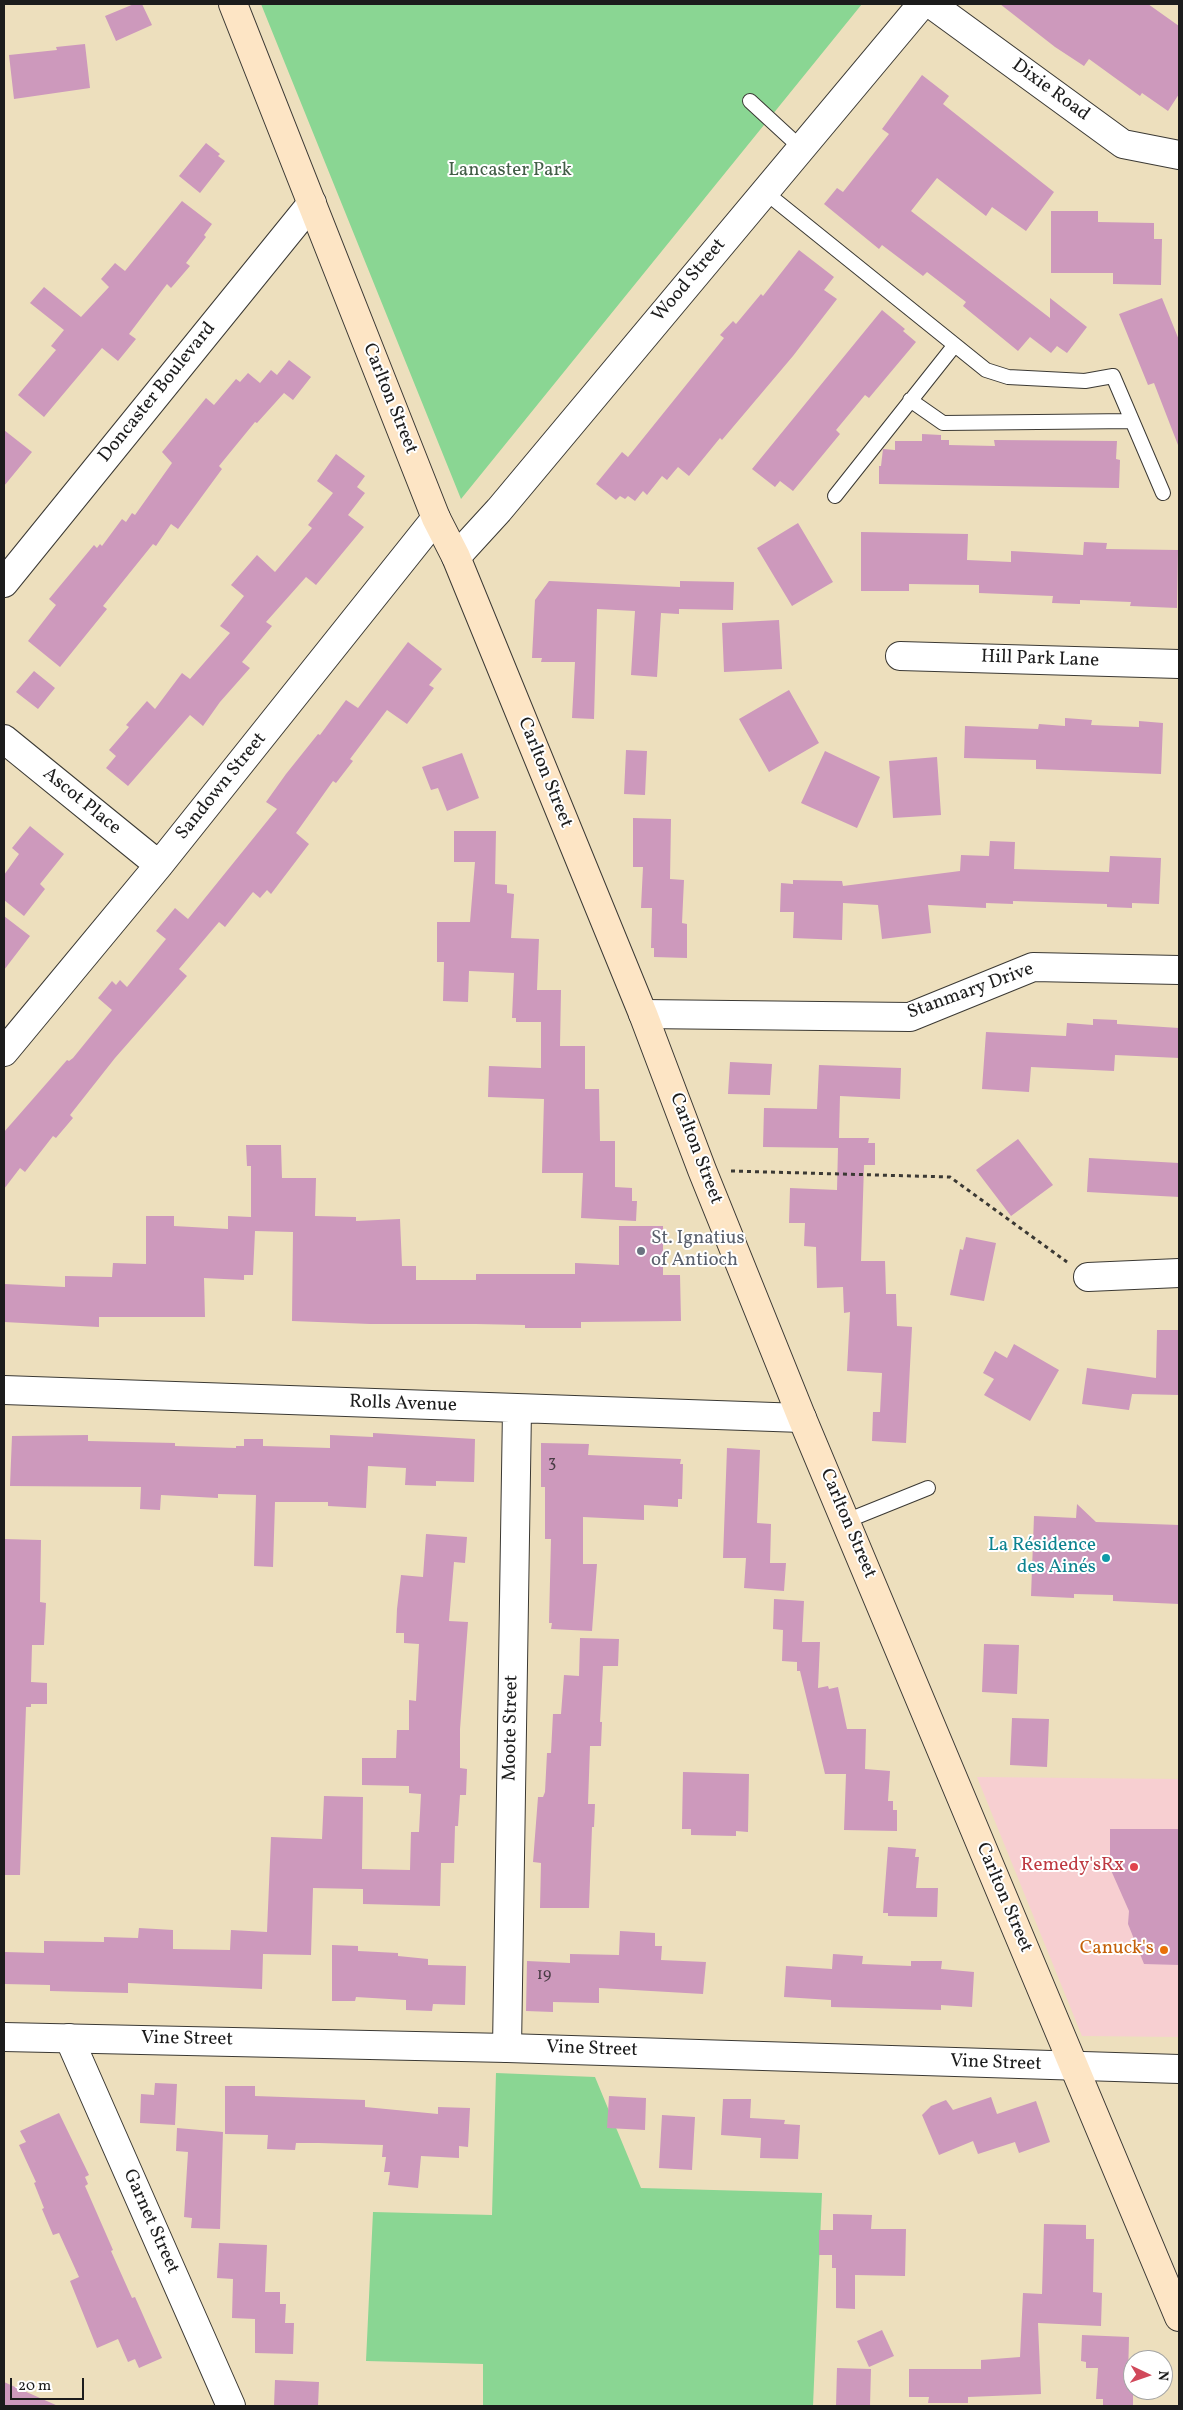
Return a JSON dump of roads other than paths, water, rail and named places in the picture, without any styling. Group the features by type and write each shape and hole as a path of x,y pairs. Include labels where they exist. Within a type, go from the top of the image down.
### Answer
{"main road":[{"name":"Carlton Street","path":"232,4 436,518 456,557 643,1014 702,1170 802,1418 1179,2317"}],"street":[{"name":"Wood Street","path":"456,557 499,510 922,4"},
{"name":"Dixie Road","path":"931,4 1123,144 1179,155"},
{"name":"Doncaster Boulevard","path":"4,583 312,203"},
{"name":"Sandown Street","path":"4,1052 159,865 436,518"},
{"name":"Hill Park Lane","path":"900,656 1179,664"},
{"name":"Ascot Place","path":"4,739 159,865"},
{"name":"Stanmary Drive","path":"643,1014 910,1017 1033,967 1179,970"},
{"path":"1088,1277 1179,1273"},
{"name":"Rolls Avenue","path":"4,1390 802,1418"},
{"name":"Moote Street","path":"507,2048 517,1409"},
{"name":"Vine Street","path":"4,2037 507,2048 1179,2070"},
{"name":"Garnet Street","path":"69,2038 231,2406"}],"lane":[{"path":"750,101 801,148"},
{"path":"765,192 986,370 1008,377 1085,381 1113,376 1163,493"},
{"path":"835,496 954,346"},
{"path":"910,400 942,423 1132,421"},
{"path":"846,1521 928,1488"}],"place":[{"name":"St. Ignatius of Antioch","path":"641,1251"},
{"name":"La Résidence des Ainés","path":"1106,1558"},
{"name":"Remedy'sRx","path":"1134,1867"},
{"name":"Canuck's","path":"1164,1950"}],"park label":[{"name":"Lancaster Park","path":"510,172"}]}
